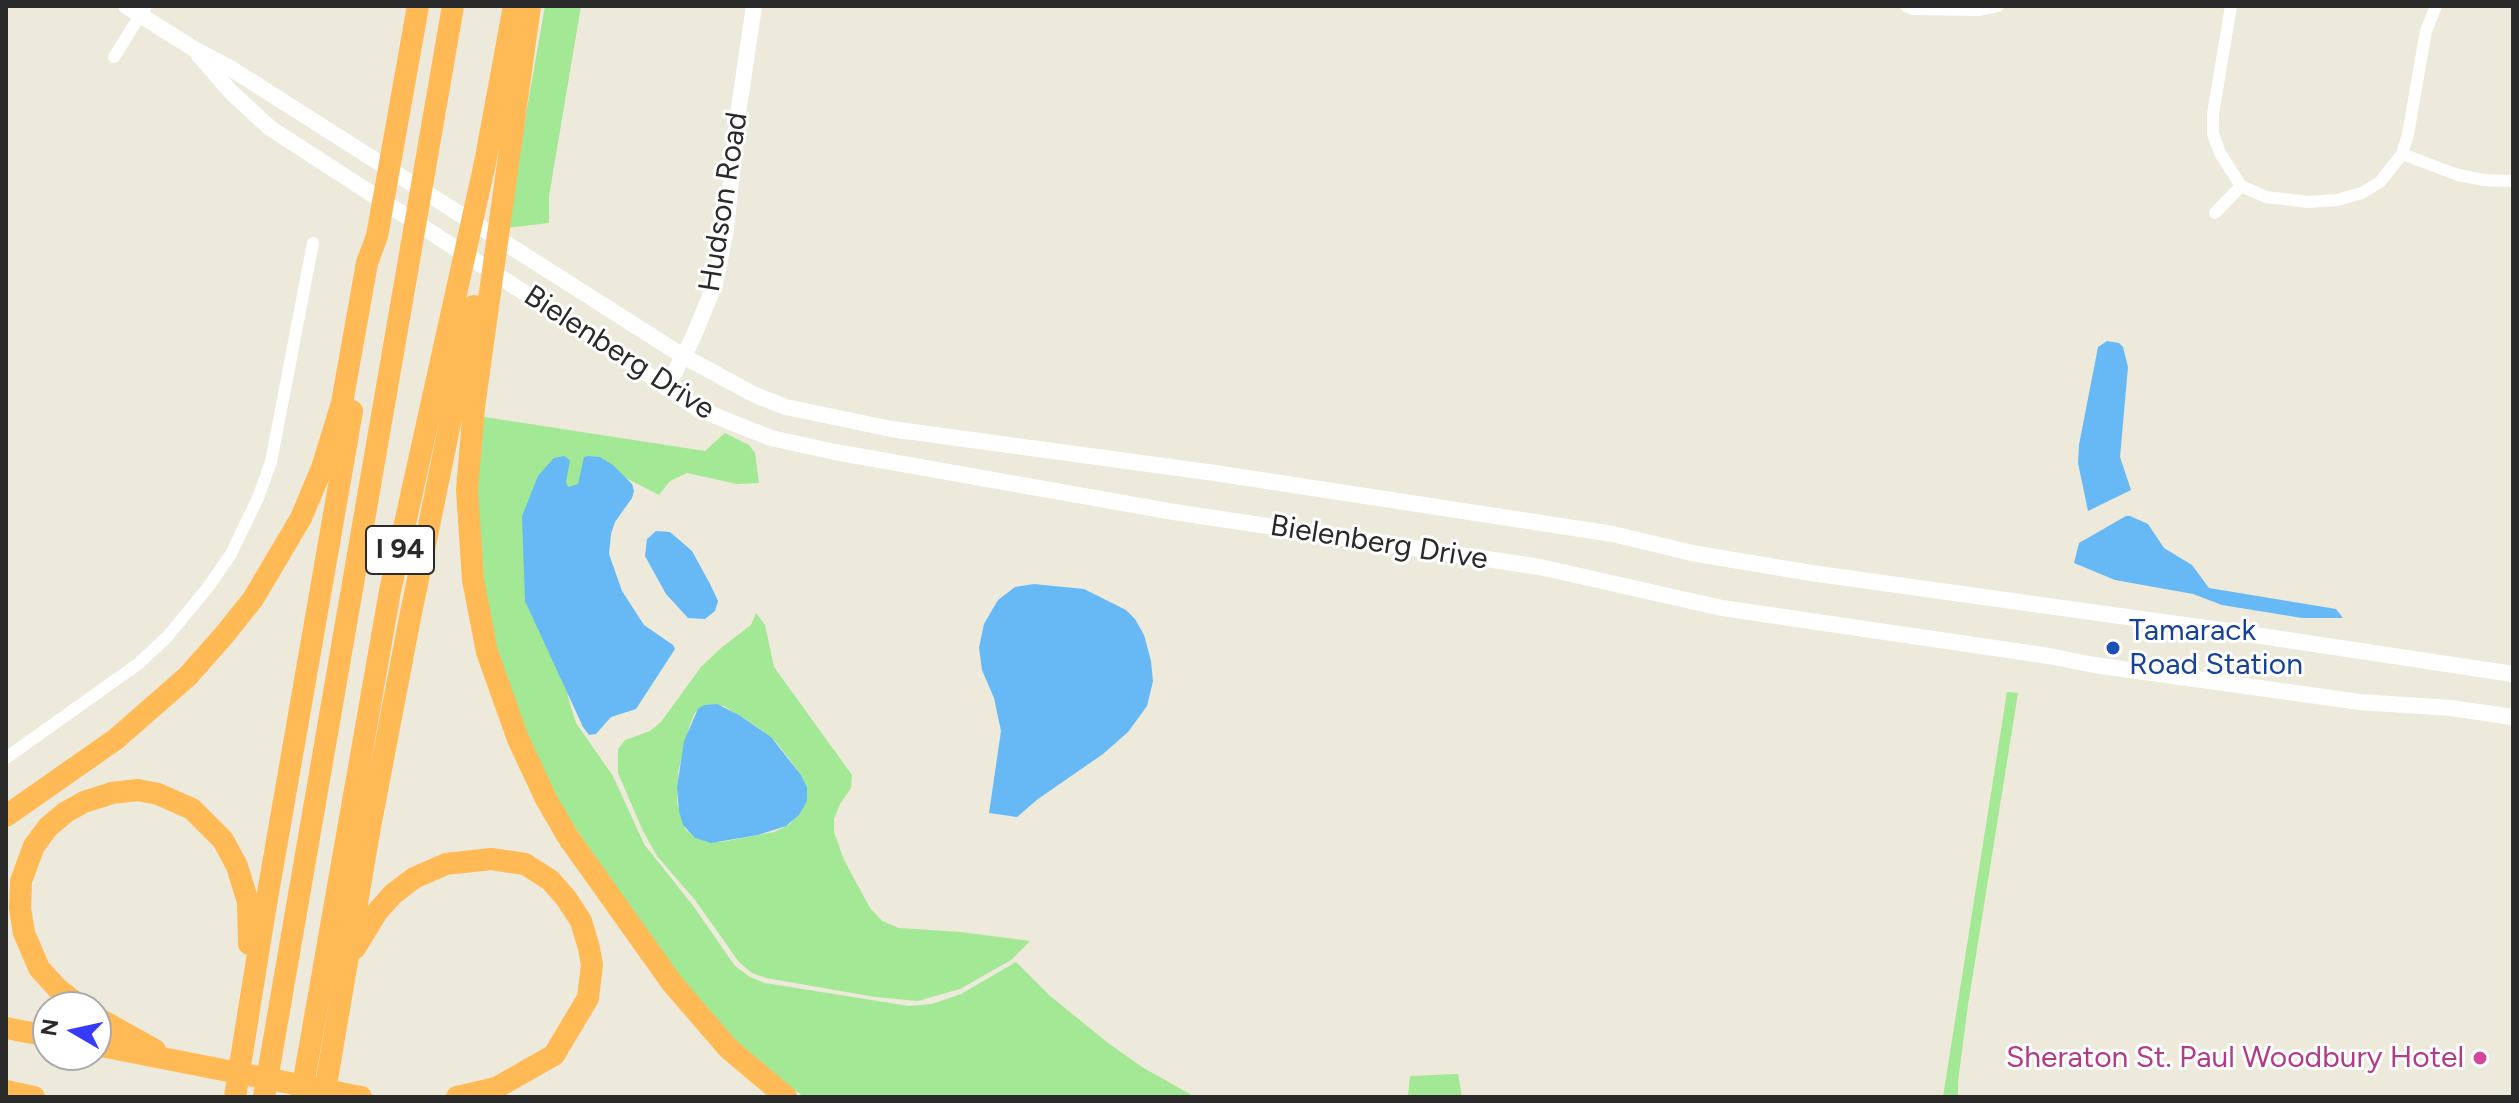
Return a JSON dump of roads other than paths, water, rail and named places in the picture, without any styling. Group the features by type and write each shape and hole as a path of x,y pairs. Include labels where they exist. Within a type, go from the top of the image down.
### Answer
{"highway":[{"path":"6,816 116,739 178,685 225,634 268,577 301,518 342,403 367,263 377,236 418,6"},
{"name":"I 94","path":"264,1097 453,6"},
{"name":"I 94","path":"301,1097 390,591 478,194 514,6"},
{"path":"530,6 474,407 467,490 473,580 487,652 518,739 568,837 672,983 728,1048 786,1097"},
{"path":"324,1097 409,623 521,81"},
{"path":"235,1097 378,262 377,236"},
{"path":"63,991 48,978 33,957 21,920 21,881 34,846 48,827 66,812 91,800 128,790 158,794 192,809 223,840 237,866 248,902 250,1005"},
{"path":"344,983 352,954 377,912 401,887 423,873 461,861 491,859 531,866 550,880 581,921 592,965 588,998 554,1055 496,1088 457,1097"},
{"path":"112,1026 169,1059"},
{"path":"6,1028 32,1033"},
{"path":"112,1048 370,1097"},
{"path":"6,1091 34,1097"}],"street":[{"name":"Hudson Road","path":"666,388 706,309 718,272 754,6"},
{"path":"1906,6 1912,9 1980,10 1998,6"},
{"path":"2231,6 2213,114 2213,134 2220,153 2241,186 2287,202 2337,200 2362,193 2380,182 2402,154 2426,31 2436,6"},
{"path":"114,57 137,9 194,49"},
{"name":"Bielenberg Drive","path":"194,49 227,66 683,356 755,395 786,407 844,421 1215,473 1613,534 1692,553 1811,573 2513,674"},
{"name":"Bielenberg Drive","path":"194,49 231,92 270,128 605,345 698,409 738,427 849,455 1174,512 1540,567 1722,608 2049,656 2110,668 2360,702 2451,708 2513,717"},
{"path":"2402,154 2458,175 2513,181"},
{"path":"2215,213 2241,186"},
{"path":"6,758 138,664 174,629 231,554 258,498 271,462 285,403 313,243"}],"water":[{"path":"2107,341 2123,347 2128,367 2120,457 2131,490 2088,511 2078,463 2079,445 2098,347"},
{"path":"564,456 570,460 568,487 578,484 584,457 589,456 600,457 613,465 632,484 632,498 615,522 609,554 622,591 644,625 675,649 636,709 611,717 596,734 589,735 525,601 522,516 538,476 554,458"},
{"path":"2126,516 2148,524 2164,548 2192,565 2209,588 2336,609 2343,618 2302,618 2222,605 2193,594 2115,580 2074,563 2079,543"},
{"path":"656,531 670,532 692,551 718,601 715,611 705,619 688,618 666,594 645,556 647,539"},
{"path":"1034,584 1084,589 1126,610 1144,635 1153,681 1147,706 1128,732 1017,817 989,813 1001,731 994,698 982,670 979,648 984,624 998,600 1015,587"},
{"path":"717,704 771,737 801,775 807,788 807,801 799,815 786,826 758,835 711,843 695,838 683,825 677,787 684,741 698,709"}],"place":[{"name":"Tamarack Road Station","path":"2113,648"},
{"name":"Sheraton St. Paul Woodbury Hotel","path":"2480,1058"}]}
